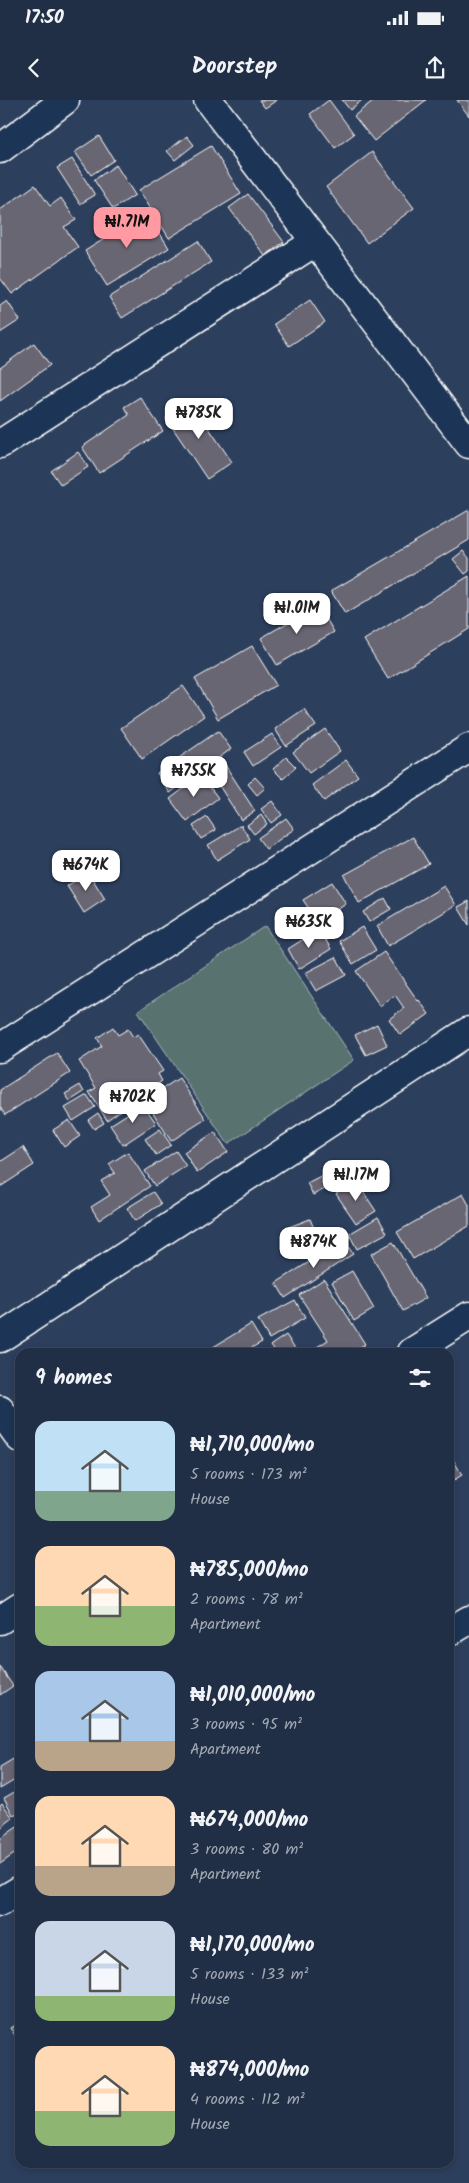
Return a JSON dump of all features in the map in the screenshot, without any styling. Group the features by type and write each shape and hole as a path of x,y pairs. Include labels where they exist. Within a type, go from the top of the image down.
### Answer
{"street":[{"path":"0,149 65,100"},
{"path":"208,100 469,444"},
{"path":"0,444 315,242"},
{"path":"0,1048 469,748"},
{"path":"0,1338 469,1031"},
{"path":"418,1348 469,1316"},
{"path":"0,1410 15,1431"},
{"path":"0,1620 15,1610"},
{"path":"454,1629 469,1620"},
{"path":"0,1902 15,1893"}],"green space":[{"path":"265,926 354,1060 228,1144 138,1011"}],"building":[{"path":"259,100 277,100 265,108"},
{"path":"329,100 354,134 335,148 310,114"},
{"path":"342,100 362,100 350,110"},
{"path":"374,100 426,100 374,141 354,116"},
{"path":"457,100 469,100 469,116"},
{"path":"99,136 114,160 91,175 75,152"},
{"path":"187,136 194,145 175,160 167,151"},
{"path":"211,146 241,194 169,238 139,190"},
{"path":"372,152 414,208 367,243 326,187"},
{"path":"72,159 95,195 80,204 57,168"},
{"path":"116,165 135,195 113,209 94,180"},
{"path":"35,185 50,206 61,198 76,220 64,227 78,247 12,294 0,278 0,210"},
{"path":"248,194 284,242 265,256 229,208"},
{"path":"147,212 169,248 107,286 85,251"},
{"path":"198,241 211,262 122,318 109,297"},
{"path":"310,300 325,322 289,346 274,324"},
{"path":"7,301 20,320 0,333 0,306"},
{"path":"34,343 50,365 0,401 0,368"},
{"path":"140,397 163,431 99,473 82,447 129,415 124,407"},
{"path":"191,402 232,462 207,479 166,418"},
{"path":"78,452 88,467 61,485 51,471"},
{"path":"469,510 469,540 345,614 331,591"},
{"path":"463,551 469,558 469,571 465,574 453,559"},
{"path":"469,576 469,629 388,679 364,640"},
{"path":"318,605 334,632 277,665 261,638"},
{"path":"252,646 276,685 218,719 195,679"},
{"path":"183,686 204,716 142,759 121,728"},
{"path":"304,709 316,726 286,746 275,729"},
{"path":"325,729 340,751 309,773 293,752"},
{"path":"218,731 231,749 170,793 157,773"},
{"path":"272,734 281,747 253,766 244,752"},
{"path":"286,757 296,767 283,779 273,769"},
{"path":"346,760 358,776 324,801 312,785"},
{"path":"225,765 255,811 241,820 211,773"},
{"path":"201,775 218,798 187,822 170,799"},
{"path":"255,777 265,788 257,795 248,784"},
{"path":"272,801 282,815 271,823 261,809"},
{"path":"261,815 267,824 254,834 247,825"},
{"path":"207,817 216,830 201,839 193,826"},
{"path":"286,818 294,829 266,849 258,838"},
{"path":"241,825 250,839 217,860 208,845"},
{"path":"413,837 429,864 359,903 344,875"},
{"path":"88,872 105,899 84,913 67,886"},
{"path":"332,882 346,904 318,922 303,900"},
{"path":"444,886 456,905 388,946 377,926"},
{"path":"385,898 391,909 369,922 363,912"},
{"path":"469,901 469,925 458,907"},
{"path":"289,909 301,927 286,936 275,918"},
{"path":"362,927 376,950 353,964 339,941"},
{"path":"319,929 331,949 299,969 288,949"},
{"path":"384,952 429,1014 400,1035 389,1019 404,1008 395,995 380,1006 356,971"},
{"path":"336,957 346,975 316,991 305,973"},
{"path":"377,1024 387,1045 366,1055 355,1035"},
{"path":"113,1027 118,1035 128,1029 133,1037 138,1034 163,1071 158,1074 162,1081 107,1120 89,1092 96,1088 79,1061 102,1046 97,1038"},
{"path":"57,1053 70,1073 5,1115 0,1107 0,1090"},
{"path":"179,1078 206,1119 171,1141 145,1100"},
{"path":"80,1085 84,1092 70,1101 65,1094"},
{"path":"87,1095 95,1107 73,1121 65,1108"},
{"path":"143,1104 156,1123 123,1145 110,1125"},
{"path":"98,1113 104,1123 94,1129 88,1120"},
{"path":"69,1120 80,1136 64,1147 53,1130"},
{"path":"160,1129 171,1145 156,1155 145,1139"},
{"path":"215,1132 228,1152 197,1173 184,1152"},
{"path":"23,1147 34,1165 0,1187 0,1162"},
{"path":"176,1151 186,1166 155,1186 145,1171"},
{"path":"128,1152 150,1186 99,1220 91,1207 110,1195 101,1181 115,1173 109,1164"},
{"path":"342,1165 348,1177 313,1195 307,1183"},
{"path":"356,1181 376,1211 356,1223 336,1194"},
{"path":"153,1192 161,1204 135,1221 127,1208"},
{"path":"463,1194 469,1205 469,1226 413,1259 397,1232"},
{"path":"378,1217 387,1233 357,1249 349,1234"},
{"path":"310,1219 316,1233 295,1242 289,1227"},
{"path":"344,1240 353,1254 285,1298 276,1283"},
{"path":"393,1242 426,1298 403,1311 371,1254"},
{"path":"352,1271 374,1309 354,1321 332,1282"},
{"path":"324,1279 365,1344 358,1348 315,1348 328,1340 299,1295"},
{"path":"295,1300 305,1318 269,1339 258,1320"},
{"path":"251,1324 262,1342 251,1348 212,1348"},
{"path":"286,1335 295,1348 273,1348 271,1345"},
{"path":"454,1461 462,1475 454,1480"},
{"path":"0,1667 13,1686 0,1695"},
{"path":"15,1758 15,1780 0,1789 0,1767"},
{"path":"15,1792 15,1814 13,1815 4,1798"},
{"path":"2,1803 13,1818 0,1828 0,1805"},
{"path":"15,1828 15,1854 0,1864 0,1839"},
{"path":"15,2025 15,2035 10,2028"}]}
